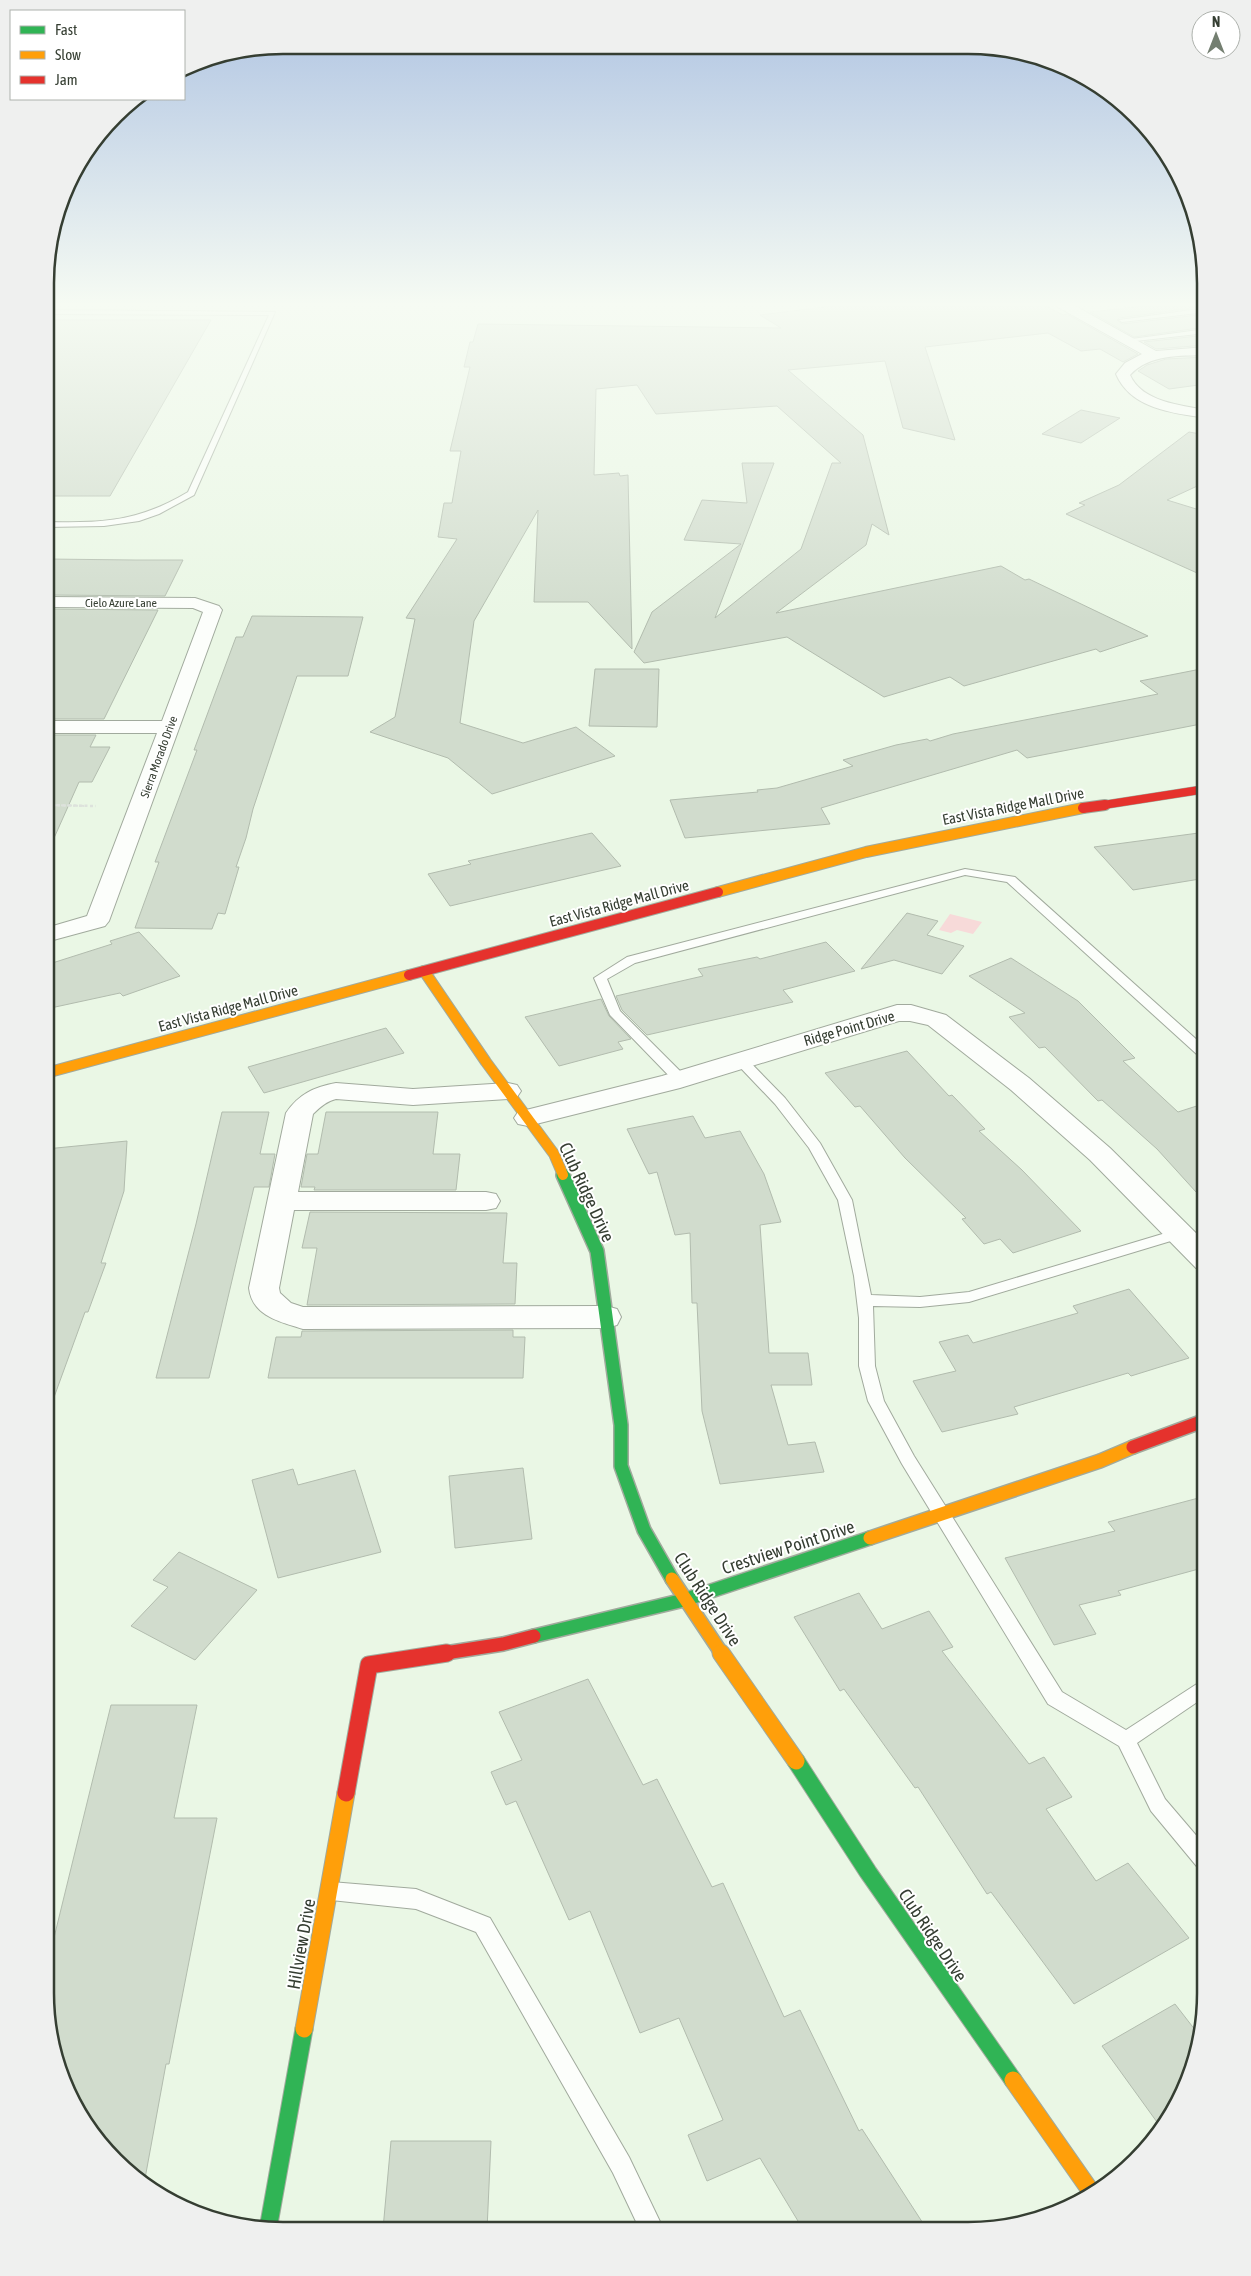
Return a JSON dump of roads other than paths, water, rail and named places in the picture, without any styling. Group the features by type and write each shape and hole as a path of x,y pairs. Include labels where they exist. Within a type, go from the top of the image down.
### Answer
{"street":[{"name":"Cielo Azure Lane","path":"54,602 195,603"},
{"name":"Sierra Morado Drive","path":"54,933 97,921 213,610 195,603"},
{"path":"54,727 170,727"},
{"name":"East Vista Ridge Mall Drive","path":"54,1071 866,852 1068,810 1197,790"},
{"name":"Club Ridge Drive","path":"424,971 508,1092 554,1154 597,1250 621,1425 621,1466 644,1530 684,1600 818,1792 868,1872 938,1974 1089,2188"},
{"name":"Ridge Point Drive","path":"528,1118 680,1079 897,1013 911,1013 937,1020 1020,1084 1100,1154 1197,1252"},
{"path":"508,1092 413,1098 336,1091 318,1096 305,1106 300,1113 264,1288 265,1297 280,1311 303,1318 606,1317"},
{"path":"282,1201 486,1201"},
{"name":"Crestview Point Drive","path":"369,1665 503,1644 684,1600 1100,1461 1157,1437 1197,1423"},
{"name":"Hillview Drive","path":"269,2222 369,1665"}],"lane":[{"path":"54,525 99,525 136,519 175,504 191,492 229,409"},
{"path":"680,1079 614,1012 600,978 631,960 965,872 1011,879 1197,1047"},
{"path":"741,1060 780,1101 815,1146 844,1200 865,1300 867,1366 876,1401 908,1460 1055,1698 1126,1740 1158,1805 1197,1851"},
{"path":"865,1300 920,1302 969,1297 1179,1234"},
{"path":"1126,1740 1197,1692"},
{"path":"328,1891 416,1898 483,1925 621,2165 648,2222"}]}
